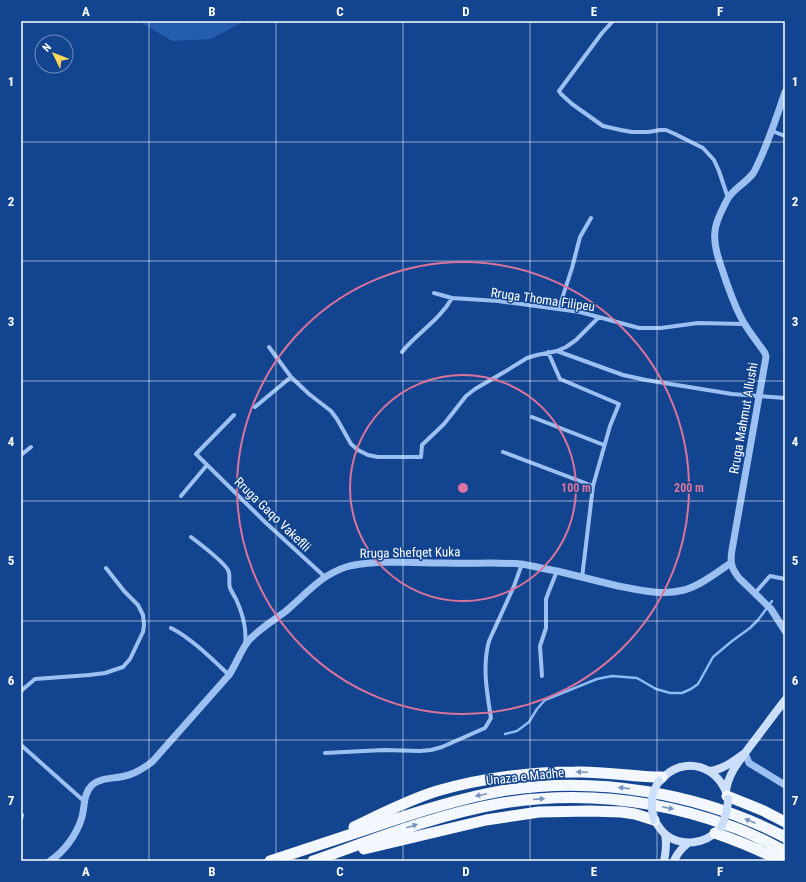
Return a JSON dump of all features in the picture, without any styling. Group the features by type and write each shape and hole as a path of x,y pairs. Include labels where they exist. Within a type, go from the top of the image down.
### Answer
{"highway":[{"path":"306,849 406,802 437,791 505,776 576,772 661,779"},
{"name":"Unaza e Madhe","path":"270,861 445,803 501,791 548,786 575,785 613,787 670,796 697,802 735,815 785,837"},
{"path":"727,795 785,822"},
{"path":"314,861 428,821 473,809 504,803 539,799 569,798 610,799 637,802 690,813 731,826 763,839 785,851"},
{"path":"314,861 479,822 539,812 621,812 635,814 654,820"},
{"path":"715,833 760,850 781,861"}],"main road":[{"path":"727,795 720,781 709,771 690,766 675,769 661,779 655,788 651,804 654,820 665,834 675,840 688,843 702,841 715,833 721,827 726,818 728,809 727,783 731,774 747,750 785,700"},
{"path":"709,771 715,771 724,767 747,750"},
{"path":"664,861 666,854 665,834"},
{"path":"674,861 678,853 688,843"}],"street":[{"path":"613,21 602,33 569,77 559,91 560,94 603,126 632,132 666,130 704,148 716,166 728,198"},
{"name":"Rruga Mahmut Allushi","path":"731,563 730,557 766,357 765,353 739,315 730,294 715,246 714,238 716,223 728,198 748,179 753,172 772,131 785,92"},
{"path":"772,131 785,136"},
{"path":"558,308 572,268 580,237 591,218"},
{"name":"Rruga Thoma Filipeu","path":"434,293 452,298 498,301 558,308 580,312 639,328 650,329 698,323 744,324"},
{"path":"402,352 437,317 452,298"},
{"path":"269,347 291,377 309,394 331,411 338,419 351,444 358,450 368,455 378,457 421,458 422,445 444,424 466,396 527,358 557,351 566,347 576,340 599,317"},
{"path":"557,351 623,375 646,380 732,394 785,398"},
{"path":"548,352 560,379 619,404 604,445 593,486 582,578"},
{"path":"255,407 291,377"},
{"name":"Rruga Gaqo Vakeflli","path":"234,415 196,454 265,522 325,577"},
{"path":"532,418 604,445"},
{"path":"21,454 31,447"},
{"path":"503,452 593,486"},
{"path":"181,496 207,465"},
{"path":"191,537 228,569 230,589 240,608 244,622 246,636 244,646"},
{"name":"Rruga Shefqet Kuka","path":"50,861 59,854 73,837 82,817 88,789 95,782 126,776 142,769 152,762 229,675 234,668 244,646 251,638 286,611 310,588 325,577 346,567 358,564 376,563 522,564 643,591 661,593 685,590 731,563"},
{"path":"731,563 734,572 765,602 785,631"},
{"path":"325,753 384,750 431,750 442,747 485,728 491,718 487,693 486,659 489,641 514,586 522,564"},
{"path":"21,691 35,679 105,673 123,667 130,659 143,632 143,615 134,601 106,568"},
{"path":"542,676 540,646 546,628 546,599 557,572"},
{"path":"755,593 770,576 785,579"},
{"path":"170,628 204,652 229,675"},
{"path":"21,745 85,802"},
{"path":"747,750 750,763 785,785"}],"shaded area":[{"path":"139,21 245,21 211,39 172,41"}],"waterway":[{"path":"505,734 517,731 529,722 545,700 597,679 612,676 637,678 656,689 670,693 682,693 691,689 698,684 713,657 750,628 772,601"}]}
